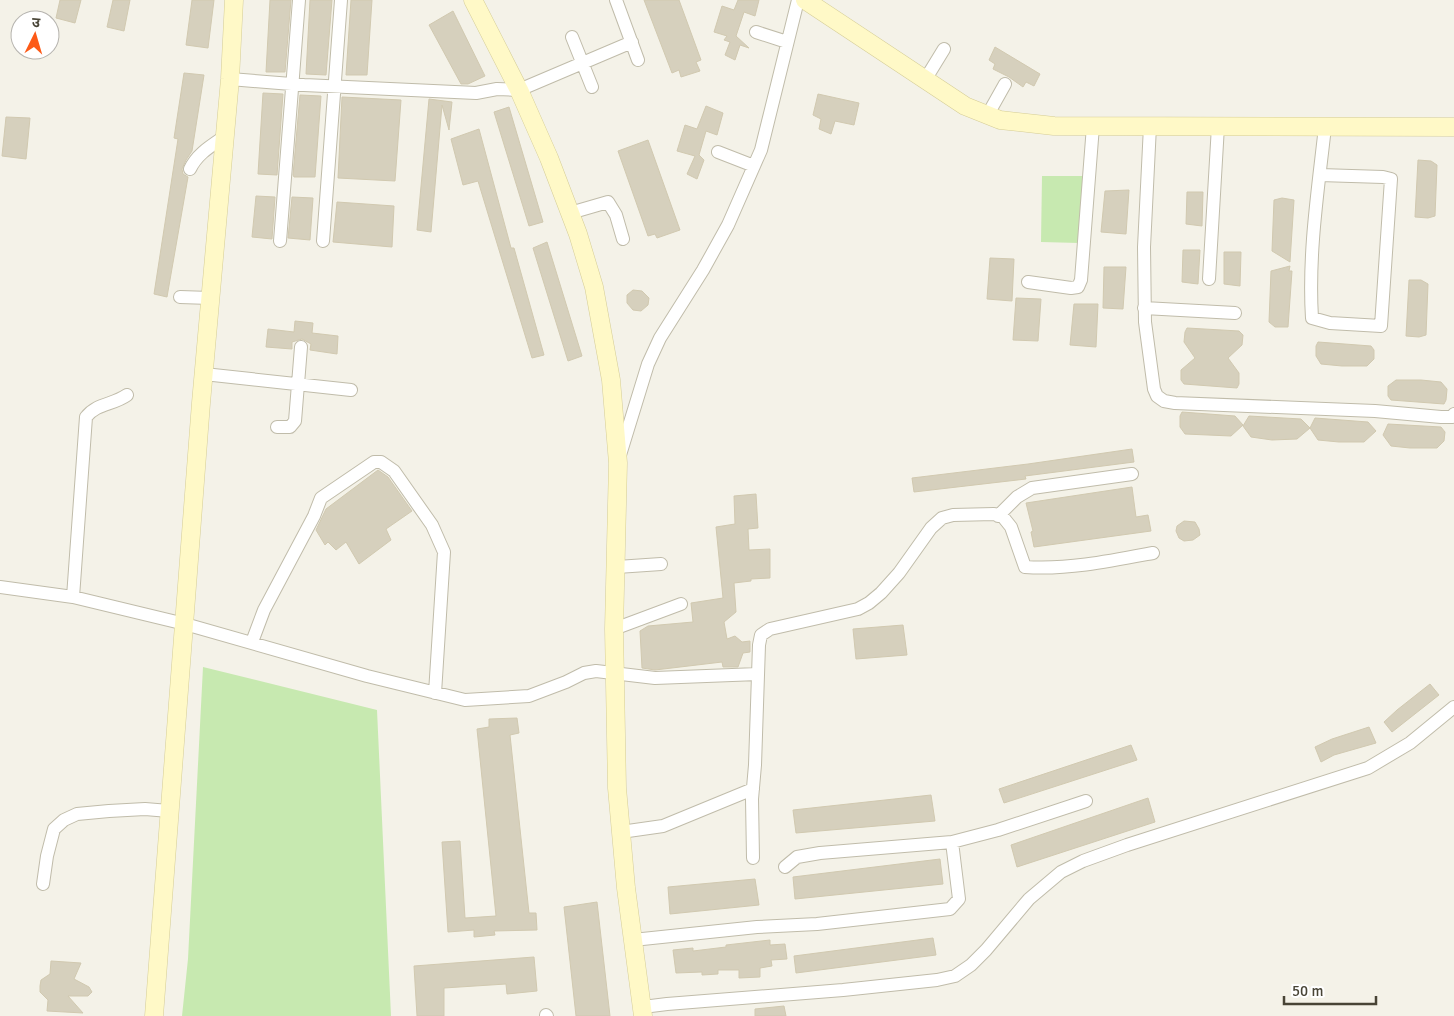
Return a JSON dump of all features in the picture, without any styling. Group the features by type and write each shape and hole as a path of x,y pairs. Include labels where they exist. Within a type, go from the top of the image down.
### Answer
{"street":[{"path":"154,1016 210,298 230,78 234,0"},
{"path":"280,241 299,0"},
{"path":"322,241 341,0"},
{"path":"473,0 519,90 549,158 570,213 594,287 611,380 618,463 617,567 614,629 617,788 626,888 643,1012 667,1004 844,990 937,980 956,976 971,965 986,950 1029,899 1061,872 1083,861 1128,845 1368,768 1410,743 1454,707"},
{"path":"616,0 638,60"},
{"path":"618,463 645,371 652,355 660,338 703,270 728,225 761,150 798,0"},
{"path":"805,0 965,106 1000,120 1054,126 1454,127"},
{"path":"756,32 788,42"},
{"path":"572,37 592,87"},
{"path":"230,78 334,86 476,93 497,89 519,90 632,42"},
{"path":"925,80 944,49"},
{"path":"986,116 1004,84"},
{"path":"1028,282 1071,288 1078,287 1081,280 1093,126"},
{"path":"1150,126 1144,247 1144,308 1154,389 1157,396 1164,401 1375,411 1441,417 1452,417 1454,414"},
{"path":"1209,278 1218,126"},
{"path":"1320,175 1383,177 1391,180 1382,326 1330,323 1312,318 1310,299 1314,222 1325,127"},
{"path":"190,169 194,160 224,137"},
{"path":"718,152 754,166"},
{"path":"570,213 608,202 616,215 623,239"},
{"path":"180,298 210,298"},
{"path":"1144,308 1235,313"},
{"path":"277,427 290,426 295,421 301,347"},
{"path":"204,374 351,390"},
{"path":"74,597 86,418 92,409 109,402 119,401 127,395"},
{"path":"252,642 264,610 314,516 321,498 374,462 381,462 394,471 432,525 444,552 435,693"},
{"path":"998,516 1017,497 1032,488 1132,474"},
{"path":"753,858 753,789 756,765 761,634 770,629 858,609 869,603 899,573 931,528 942,518 952,515 986,514 1003,517 1011,527 1024,567 1042,568 1107,562 1153,553"},
{"path":"617,567 661,564"},
{"path":"0,587 74,597 184,624 367,676 465,700 528,696 584,673 596,671 654,678 758,674"},
{"path":"614,629 681,604"},
{"path":"621,832 663,826 753,789"},
{"path":"785,867 797,857 820,853 952,842 998,830 1086,801"},
{"path":"43,884 47,856 54,829 64,820 77,814 109,810 169,812"},
{"path":"633,940 757,927 817,924 950,908 959,900 952,842"}],"green space":[{"path":"1042,176 1083,176 1079,243 1041,242"},
{"path":"203,667 377,710 391,1016 182,1016 188,959"}],"building":[{"path":"60,0 81,0 75,23 60,19 60,10 58,10"},
{"path":"113,0 130,0 124,31 107,27"},
{"path":"192,0 214,0 208,48 186,45"},
{"path":"270,0 291,0 285,72 266,72"},
{"path":"310,0 332,0 326,75 306,74"},
{"path":"351,0 372,0 367,75 346,75"},
{"path":"644,0 679,0 701,60 696,62 700,71 681,77 679,70 672,73"},
{"path":"738,0 759,0 755,16 744,12 736,36 749,48 740,45 735,60 725,55 730,42 724,40 727,36 714,32 722,6 734,10"},
{"path":"453,11 485,76 468,84 461,84 429,25"},
{"path":"995,47 1040,74 1034,86 1026,82 1023,87 993,69 995,64 989,60"},
{"path":"184,73 204,75 192,151 182,169 183,174 188,177 167,297 154,294 178,139 174,138"},
{"path":"263,93 283,94 277,175 258,174"},
{"path":"818,94 859,103 854,125 835,121 831,134 819,129 821,119 813,115"},
{"path":"300,95 321,96 315,177 294,177 293,175"},
{"path":"342,97 401,100 395,181 338,178"},
{"path":"429,99 452,102 449,130 442,105 431,232 417,230"},
{"path":"706,106 723,113 717,135 706,131 699,155 704,160 697,179 687,174 695,156 677,151 685,125 697,129"},
{"path":"509,107 543,222 529,226 494,112"},
{"path":"6,117 30,118 26,159 2,156"},
{"path":"479,129 511,248 514,248 544,355 532,358 478,181 463,185 451,139"},
{"path":"648,140 680,230 657,238 655,234 648,236 618,151"},
{"path":"1418,160 1431,161 1437,165 1435,216 1428,218 1415,217"},
{"path":"1129,190 1126,234 1101,232 1105,191"},
{"path":"1187,192 1203,192 1202,226 1186,224"},
{"path":"256,196 275,197 272,239 252,237"},
{"path":"292,197 313,198 310,240 288,238"},
{"path":"1282,198 1294,200 1290,262 1272,251 1274,200"},
{"path":"337,202 394,206 392,247 333,242"},
{"path":"547,242 582,356 568,361 533,248"},
{"path":"1183,250 1200,250 1198,284 1182,282"},
{"path":"1224,252 1241,252 1240,286 1224,284"},
{"path":"990,258 1014,259 1012,301 987,299"},
{"path":"1290,266 1289,271 1292,271 1288,327 1275,327 1269,322 1271,271"},
{"path":"1104,267 1126,267 1123,309 1103,308"},
{"path":"1409,280 1421,280 1428,284 1426,335 1419,337 1406,336"},
{"path":"633,290 642,291 649,298 648,305 641,311 633,310 627,303 627,295"},
{"path":"1016,298 1041,299 1038,341 1013,340"},
{"path":"1074,304 1098,304 1096,347 1070,345"},
{"path":"295,321 313,323 312,333 338,336 337,354 310,350 311,344 302,339 292,342 292,349 266,347 268,329 294,332"},
{"path":"1187,328 1239,331 1243,335 1242,345 1228,358 1239,373 1237,388 1184,384 1181,380 1181,370 1195,358 1184,342"},
{"path":"1318,342 1371,346 1374,350 1374,359 1367,366 1321,364 1316,356"},
{"path":"1396,380 1441,382 1447,389 1446,400 1444,404 1391,400 1388,396 1388,386"},
{"path":"1182,412 1235,416 1243,425 1231,436 1185,434 1180,427"},
{"path":"1249,416 1301,419 1310,428 1297,439 1272,440 1251,437 1243,426"},
{"path":"1315,418 1368,422 1376,431 1364,442 1339,442 1318,440 1310,428"},
{"path":"1388,424 1441,427 1445,432 1444,441 1437,448 1391,446 1383,435"},
{"path":"1132,449 1134,462 1025,476 1026,479 914,492 912,478"},
{"path":"378,470 388,477 412,511 386,529 391,540 359,564 346,542 336,550 328,542 325,545 316,530 326,509"},
{"path":"1132,487 1136,517 1148,515 1151,531 1034,547 1031,532 1033,531 1026,503"},
{"path":"756,494 758,528 748,529 749,550 770,549 770,578 751,579 751,581 734,583 736,612 724,622 727,639 735,636 742,642 750,641 750,652 743,653 738,667 723,667 722,662 655,670 642,668 640,631 648,626 693,622 691,603 723,598 716,527 735,524 734,496"},
{"path":"1184,521 1195,522 1200,535 1193,540 1184,541 1179,538 1176,531 1177,526"},
{"path":"903,625 907,655 856,659 853,629"},
{"path":"1430,684 1439,695 1392,732 1384,722"},
{"path":"517,718 519,733 510,735 529,913 536,913 537,930 494,931 495,935 474,937 474,930 448,932 442,842 460,841 465,918 496,916 477,729 489,727 489,719"},
{"path":"1369,727 1376,743 1334,755 1321,762 1315,747 1332,739"},
{"path":"1131,745 1137,760 1004,803 999,789"},
{"path":"931,795 935,821 796,833 793,810"},
{"path":"1148,798 1155,822 1017,867 1011,845"},
{"path":"940,859 943,884 795,899 793,877"},
{"path":"755,879 759,905 670,914 668,887"},
{"path":"597,902 610,1016 576,1016 564,907"},
{"path":"933,938 936,955 796,973 794,956"},
{"path":"770,940 770,945 785,944 787,959 771,960 772,966 760,968 760,977 739,978 739,970 718,970 718,974 702,975 702,972 676,973 673,950 693,948 693,951"},
{"path":"534,957 537,991 507,994 506,984 444,988 444,1016 417,1016 414,966"},
{"path":"51,961 81,963 74,979 89,987 92,992 88,996 68,996 83,1013 47,1011 48,1000 40,992 40,986 41,980 50,974"},
{"path":"784,1006 786,1016 755,1016 755,1009"}]}
